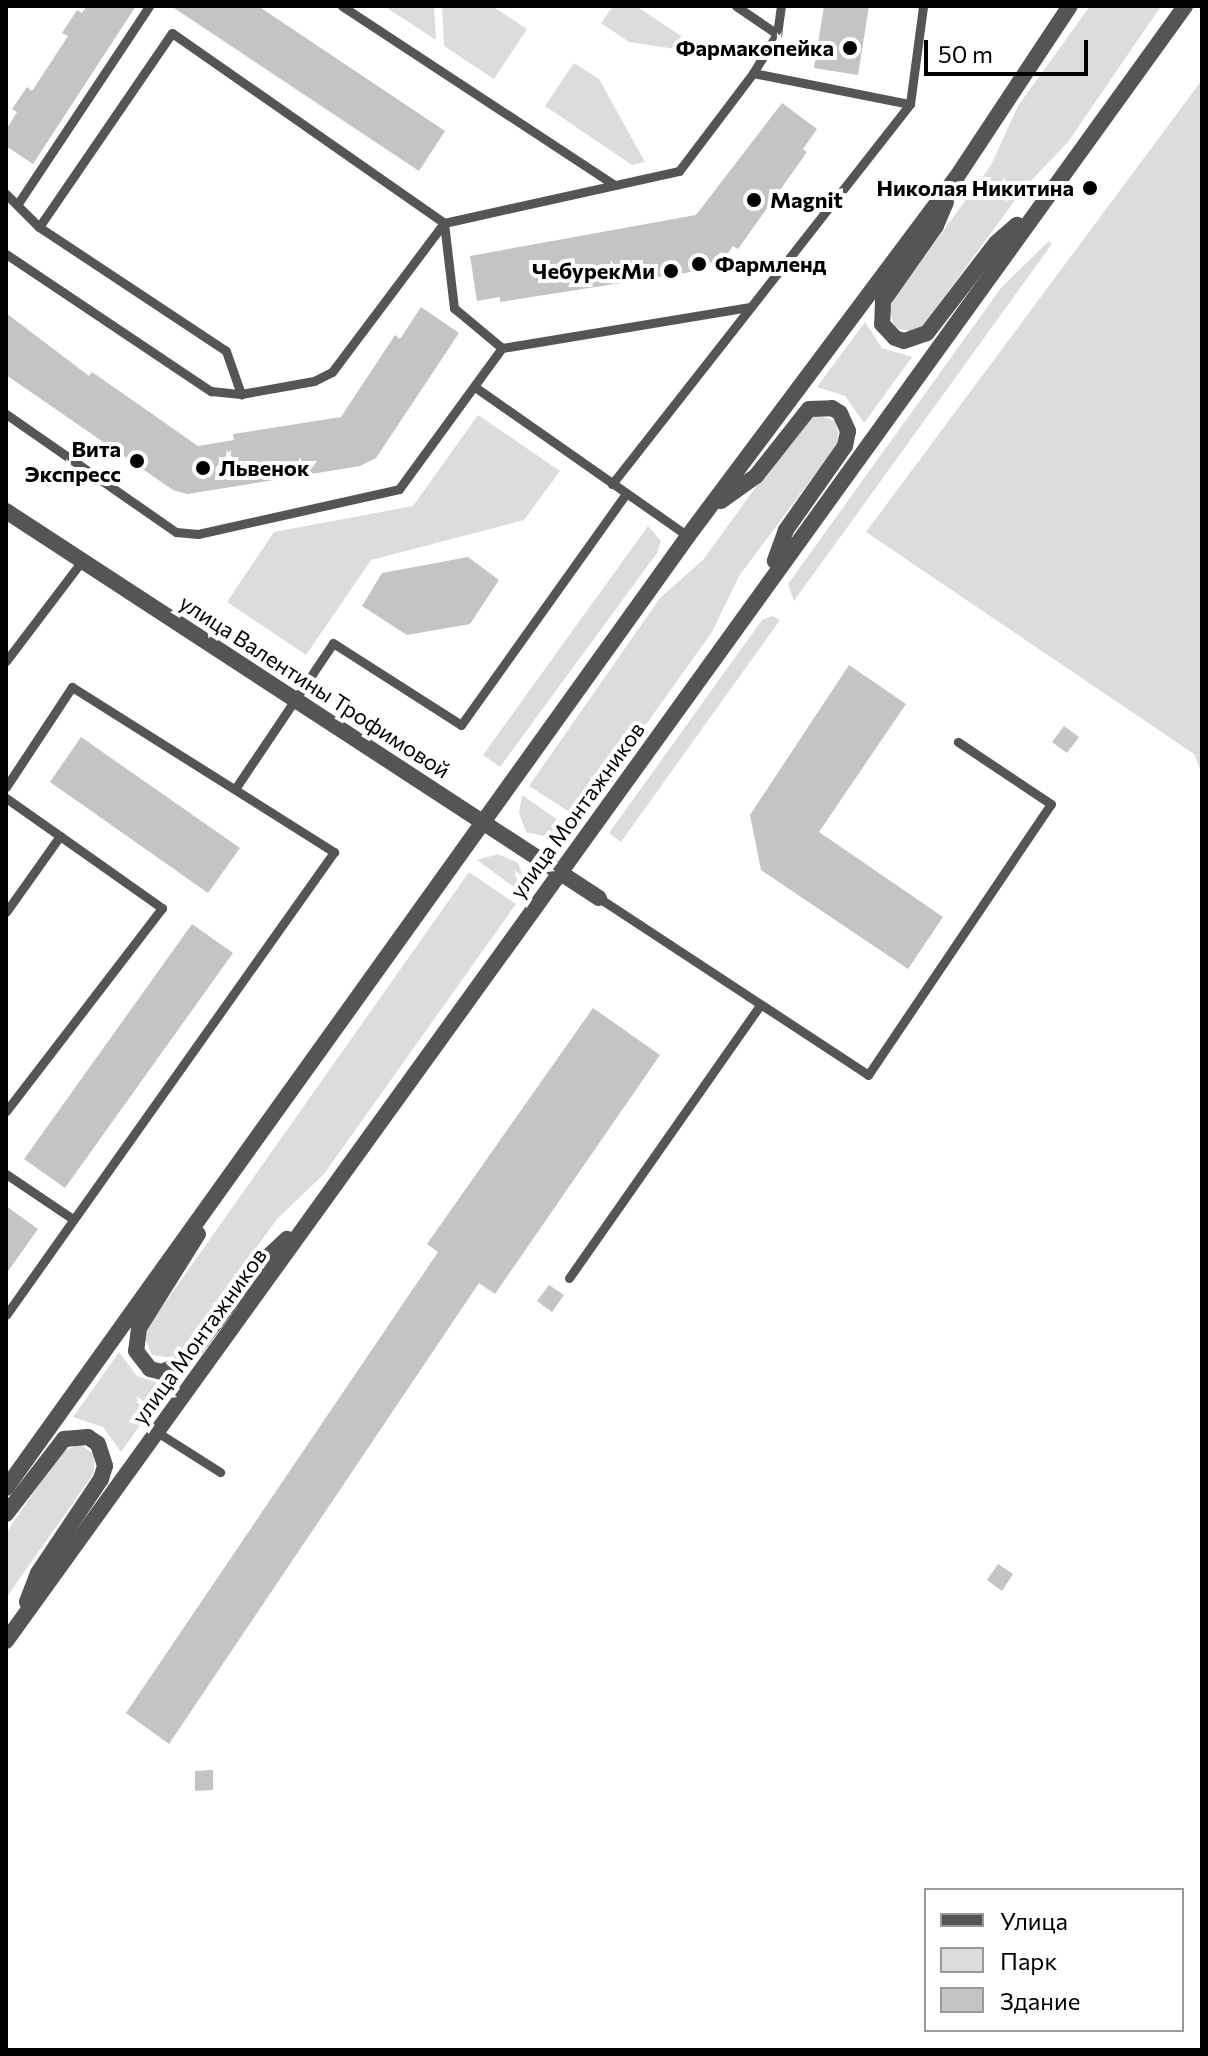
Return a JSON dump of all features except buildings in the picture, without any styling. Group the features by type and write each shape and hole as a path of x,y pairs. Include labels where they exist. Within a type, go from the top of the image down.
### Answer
{"street":[{"path":"6,1488 688,536 956,178 1070,6"},
{"name":"улица Монтажников","path":"6,1641 769,578 1185,6"},
{"path":"956,178 936,226 883,301 882,324 895,338 904,341 927,333 996,243 1039,206"},
{"path":"708,510 756,476 809,409 832,408 840,413 848,431 845,446 786,530 769,578"},
{"name":"улица Валентины Трофимовой","path":"6,511 599,898"},
{"path":"211,1203 190,1253 139,1328 136,1351 150,1369 162,1372 186,1361 260,1264 313,1215"},
{"path":"6,1514 64,1439 88,1437 98,1444 105,1466 101,1479 38,1573 17,1626"}],"lane":[{"path":"19,202 149,6"},
{"path":"342,6 614,185"},
{"path":"736,6 777,34"},
{"path":"6,254 211,391 241,394 314,381 332,372 444,223 679,171 753,73 777,34 781,6"},
{"path":"612,484 910,104 923,6"},
{"path":"39,227 172,33 444,223 454,308 502,348"},
{"path":"753,73 910,104"},
{"path":"6,194 19,202 39,227 226,351 241,394"},
{"path":"6,414 176,532 198,534 399,489 502,348 749,307"},
{"path":"475,387 625,495 688,536"},
{"path":"237,786 333,643 461,725 625,495"},
{"path":"6,661 82,561"},
{"path":"6,787 72,687 237,786 334,852 6,1315"},
{"path":"599,898 759,1007 868,1075 1051,804 958,742"},
{"path":"6,798 162,908 6,1111"},
{"path":"6,912 60,836"},
{"path":"569,1278 759,1007"},
{"path":"6,1174 73,1219"},
{"path":"157,1432 220,1472"}],"green space":[{"path":"384,6 434,6 436,40"},
{"path":"442,6 492,6 527,29 494,79 444,46"},
{"path":"613,6 636,6 708,54 629,42 601,23"},
{"path":"1090,6 1161,6 1068,142 1024,188 925,323 916,332 895,328 889,310 894,299 991,165 1018,106"},
{"path":"574,63 599,79 645,162 632,165 545,106"},
{"path":"1202,80 1202,774 1194,754 866,532"},
{"path":"1049,241 1052,244 794,601 788,584 1001,288"},
{"path":"865,322 882,348 912,357 864,423 845,396 817,387"},
{"path":"478,415 560,471 524,520 371,560 306,655 227,602 274,532 413,506"},
{"path":"816,415 836,421 839,442 739,576 712,632 579,818 529,786 660,598 703,560 805,419"},
{"path":"648,526 661,541 657,553 500,767 483,755"},
{"path":"772,616 780,620 621,842 609,833 762,620"},
{"path":"522,795 571,829 556,839 526,832 519,813"},
{"path":"498,854 518,863 526,885 522,893 477,860"},
{"path":"469,872 516,904 324,1174 277,1219 181,1351 173,1358 152,1355 145,1339 148,1327"},
{"path":"119,1352 137,1376 168,1386 121,1452 103,1427 73,1417"},
{"path":"80,1444 94,1454 94,1473 6,1598 6,1533 60,1453"}],"place":[{"name":"Фармакопейка","path":"850,48"},
{"name":"Николая Никитина","path":"1090,188"},
{"name":"Magnit","path":"754,200"},
{"name":"Фармленд","path":"699,264"},
{"name":"ЧебурекМи","path":"671,271"},
{"name":"Вита Экспресс","path":"137,461"},
{"name":"Львенок","path":"203,468"}]}
